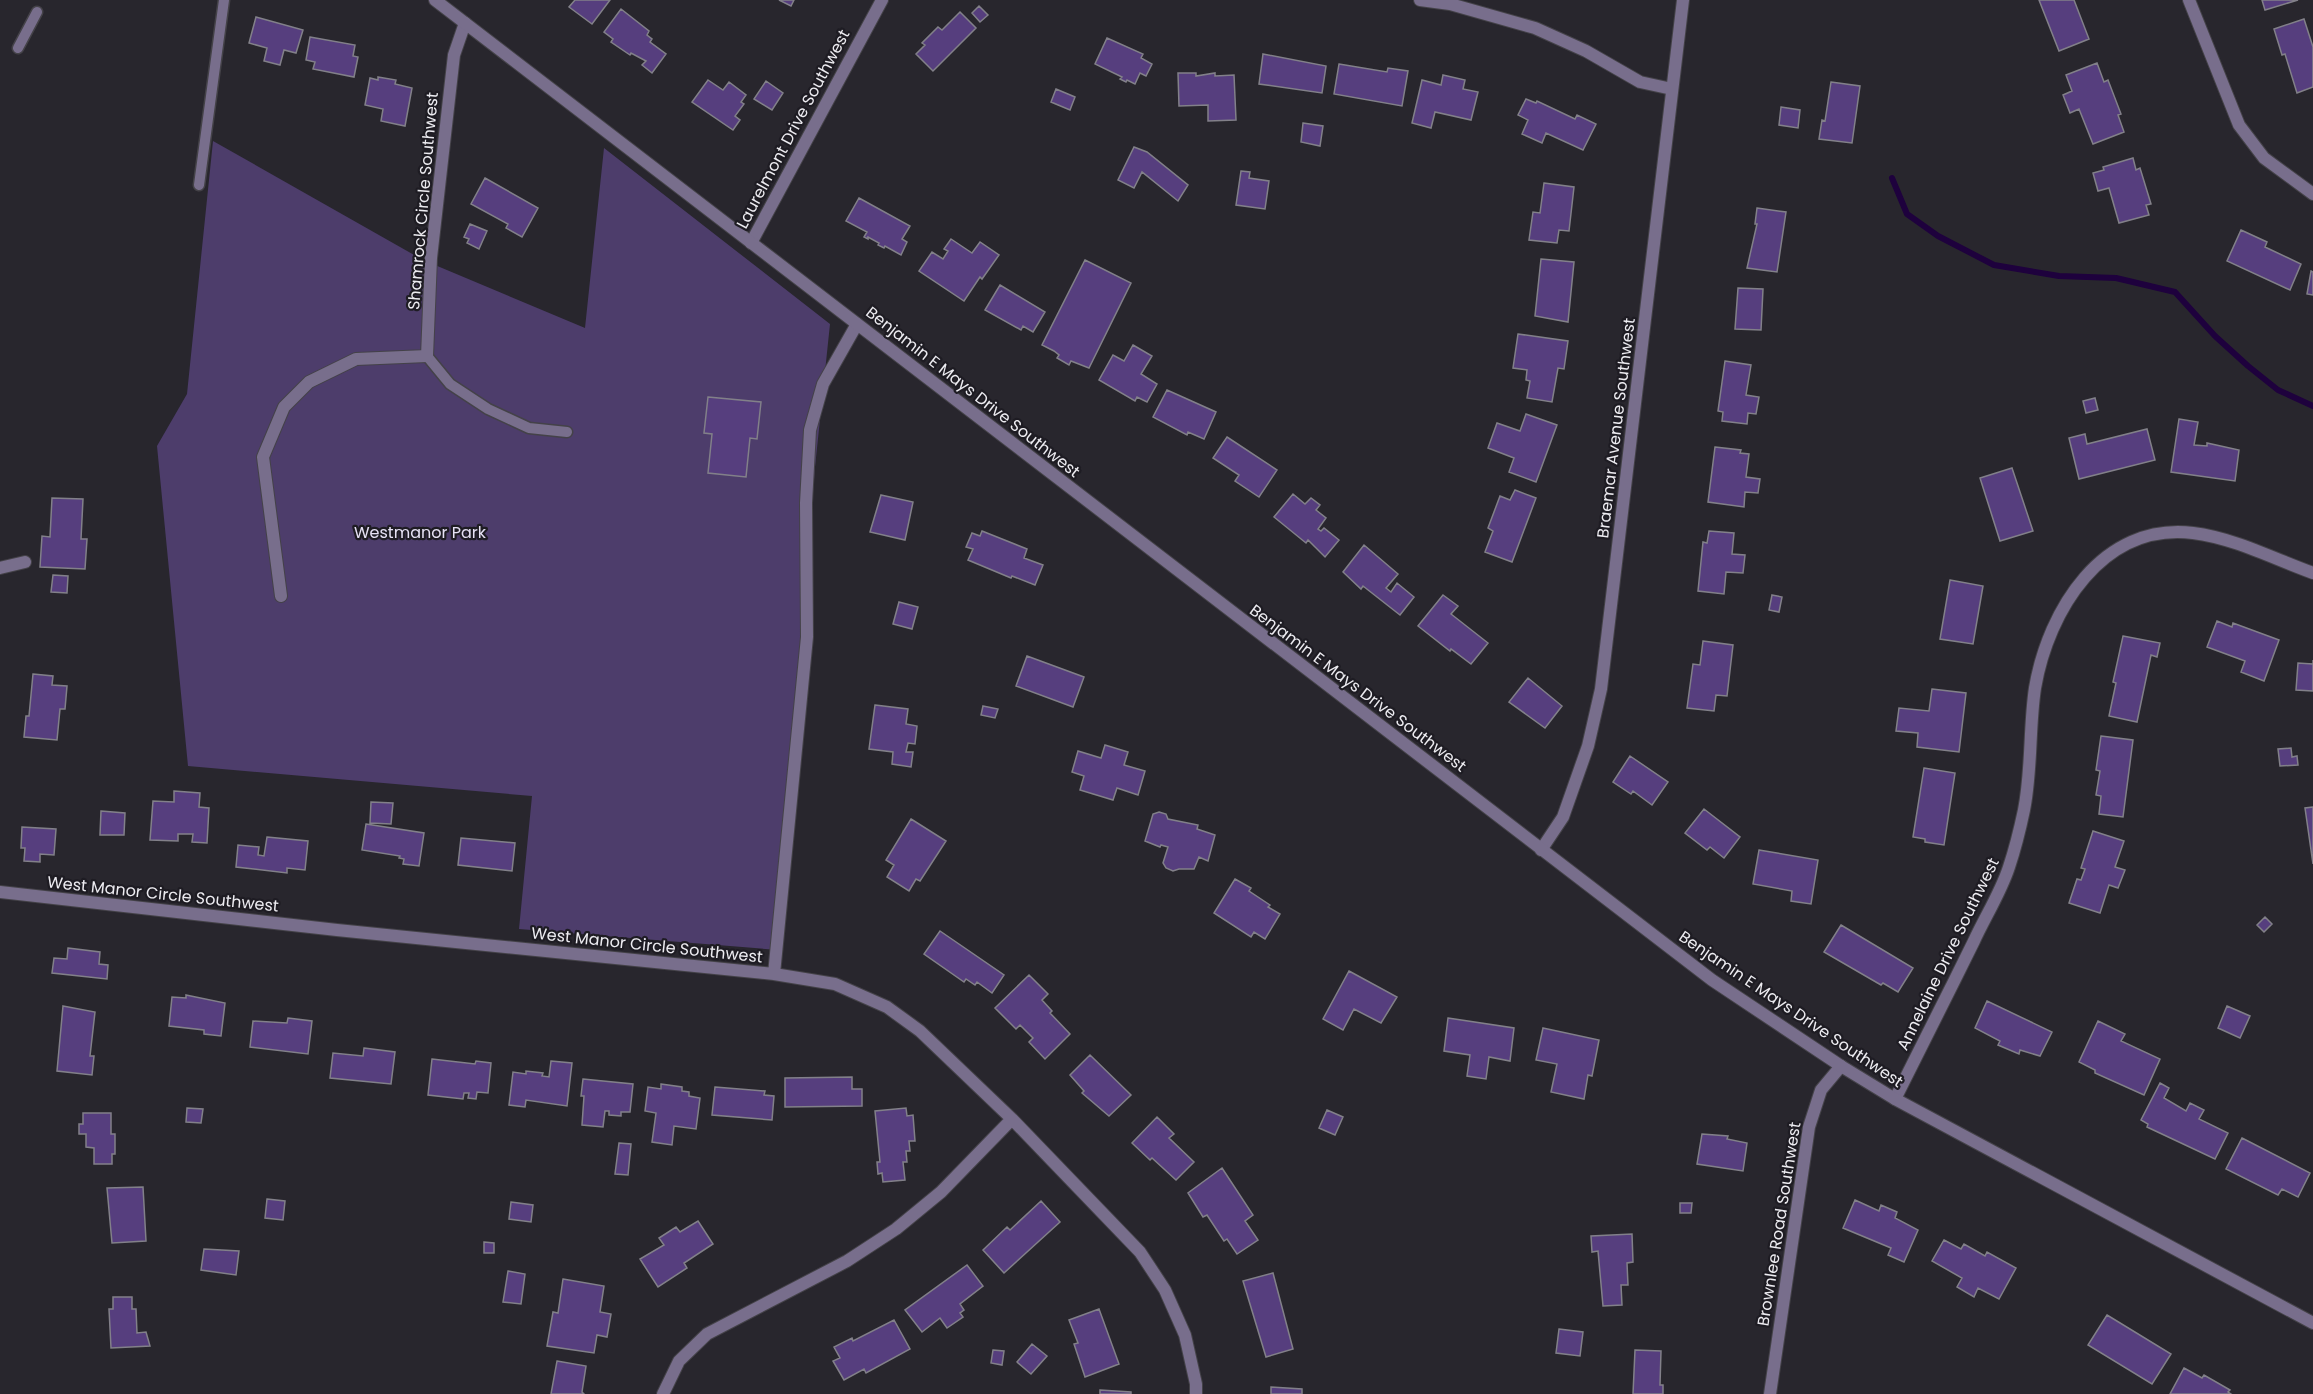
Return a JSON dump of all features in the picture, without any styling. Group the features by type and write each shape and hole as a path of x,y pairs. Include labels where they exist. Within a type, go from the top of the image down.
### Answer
{"street":[{"name":"Benjamin E Mays Drive Southwest","path":"435,0 1712,980 1895,1100 2313,1323"},
{"name":"Laurelmont Drive Southwest","path":"751,243 882,0"},
{"path":"1420,0 1450,4 1534,28 1586,51 1640,82 1672,89"},
{"name":"Braemar Avenue Southwest","path":"1541,850 1563,816 1588,746 1601,689 1683,0"},
{"path":"2189,0 2239,125 2264,158 2313,194"},
{"name":"Shamrock Circle Southwest","path":"427,356 432,247 454,54 465,23"},
{"name":"West Manor Circle Southwest","path":"0,892 337,930 774,974 807,637 806,504 810,430 823,384 856,324"},
{"path":"281,596 263,457 284,406 309,382 356,359 427,356"},
{"name":"Annelaine Drive Southwest","path":"1895,1100 2009,869 2024,809 2035,690 2041,657 2061,609 2093,567 2112,552 2136,540 2162,533 2192,532 2222,539 2313,573"},
{"path":"0,568 25,562"},
{"path":"774,974 835,984 887,1007 920,1031 1012,1119 1140,1252 1159,1280 1185,1335 1196,1384 1196,1394"},
{"name":"Brownlee Road Southwest","path":"1770,1394 1809,1128 1821,1090 1841,1066"},
{"path":"663,1394 679,1361 707,1334 847,1260 896,1229 941,1192 1012,1119"}],"lane":[{"path":"199,185 224,0"},
{"path":"18,48 37,12"},
{"path":"427,356 450,384 488,409 529,428 567,432"}],"green space":[{"name":"Westmanor Park","path":"213,141 423,260 585,328 604,148 830,324 815,467 778,950 519,929 532,796 188,766 157,446 187,394"}],"building":[{"path":"575,0 610,0 592,24 569,7"},
{"path":"779,0 794,0 791,6"},
{"path":"2039,0 2074,0 2089,39 2059,51"},
{"path":"2262,0 2298,0 2265,10"},
{"path":"979,6 988,15 980,22 972,13"},
{"path":"621,9 649,31 647,35 652,39 650,42 666,54 652,73 642,65 646,61 631,53 630,55 611,42 613,39 604,32"},
{"path":"960,12 976,28 933,71 916,54 925,45 922,43 938,27 942,30"},
{"path":"256,17 303,30 296,53 284,50 280,65 264,61 267,48 249,43"},
{"path":"2304,19 2313,47 2313,87 2297,93 2285,54 2282,55 2274,29"},
{"path":"310,37 355,45 353,56 358,57 354,77 313,69 315,62 306,60"},
{"path":"1107,38 1143,54 1141,58 1152,64 1146,76 1140,73 1135,84 1127,80 1126,82 1120,79 1122,77 1095,64"},
{"path":"1263,54 1326,66 1322,93 1259,84"},
{"path":"2097,63 2104,82 2108,80 2121,114 2118,115 2124,132 2093,144 2079,109 2070,113 2063,95 2072,91 2066,75"},
{"path":"1339,64 1387,72 1388,68 1408,71 1402,106 1334,94"},
{"path":"1178,73 1196,73 1196,76 1215,73 1215,76 1234,75 1236,120 1208,121 1208,105 1179,106"},
{"path":"1443,75 1465,80 1463,89 1478,92 1471,120 1435,112 1431,128 1412,123 1422,80 1441,85"},
{"path":"378,77 396,80 395,84 412,88 405,126 381,121 383,109 365,105 370,78 378,80"},
{"path":"708,80 723,90 729,82 746,95 741,102 744,104 735,116 740,120 733,130 692,102"},
{"path":"766,81 783,93 772,110 754,99"},
{"path":"1831,82 1860,86 1852,143 1819,139 1822,120 1825,121"},
{"path":"1056,89 1075,97 1070,110 1051,102"},
{"path":"1526,99 1536,103 1537,101 1575,119 1577,115 1596,124 1583,150 1546,133 1542,143 1522,134 1528,120 1518,115"},
{"path":"1781,107 1800,110 1798,128 1779,125"},
{"path":"1303,123 1323,126 1320,146 1301,142"},
{"path":"1134,147 1147,152 1188,185 1178,201 1142,172 1134,188 1118,180"},
{"path":"2133,158 2136,170 2140,168 2151,204 2146,205 2149,215 2119,223 2109,188 2098,191 2093,173 2104,170 2103,167"},
{"path":"1241,171 1250,172 1249,178 1269,181 1265,209 1236,205"},
{"path":"485,178 538,208 522,237 506,228 508,224 471,204"},
{"path":"1544,183 1574,187 1569,231 1559,230 1557,243 1529,240 1533,212 1540,213"},
{"path":"859,198 910,226 902,239 907,242 901,255 864,237 867,232 846,221"},
{"path":"1757,208 1786,212 1777,272 1747,268 1757,224 1755,224"},
{"path":"470,224 487,231 479,249 467,243 469,239 464,237"},
{"path":"2241,230 2267,242 2265,247 2301,264 2290,290 2227,261"},
{"path":"951,239 972,253 980,242 999,255 964,301 919,271 932,252 943,259 948,251 944,249"},
{"path":"1541,259 1574,262 1568,322 1535,316"},
{"path":"1085,260 1131,283 1089,368 1071,361 1069,365 1057,358 1059,355 1054,351 1042,345"},
{"path":"2311,271 2313,272 2313,295 2307,294"},
{"path":"1000,285 1045,312 1033,332 1023,326 1021,330 985,310"},
{"path":"1738,288 1763,289 1761,330 1735,329"},
{"path":"1518,334 1568,341 1564,369 1558,368 1552,402 1527,398 1530,381 1526,380 1527,370 1513,368"},
{"path":"1133,345 1152,356 1141,374 1157,384 1147,402 1137,397 1135,401 1099,380 1113,355 1124,361"},
{"path":"1725,361 1751,365 1746,395 1759,397 1756,414 1748,413 1747,424 1722,421 1723,412 1718,411"},
{"path":"1167,390 1216,412 1204,439 1188,432 1187,435 1153,417"},
{"path":"708,397 761,402 757,439 750,438 746,477 708,473 712,434 704,433"},
{"path":"2095,398 2098,410 2086,413 2083,401"},
{"path":"1526,414 1557,425 1536,482 1509,472 1514,458 1488,448 1497,423 1520,431"},
{"path":"2179,419 2198,422 2194,445 2207,446 2207,443 2239,450 2235,481 2171,472"},
{"path":"2147,429 2155,460 2079,479 2069,438 2085,434 2087,444"},
{"path":"1227,437 1277,470 1259,497 1235,481 1239,475 1213,458"},
{"path":"1715,447 1741,450 1740,453 1749,454 1746,477 1760,479 1758,493 1745,492 1744,507 1708,502"},
{"path":"2012,468 2033,531 2000,541 1980,478"},
{"path":"1515,490 1536,498 1512,562 1485,552 1493,531 1488,528 1500,496 1510,500"},
{"path":"1293,494 1305,504 1311,498 1320,505 1316,510 1326,518 1318,529 1321,531 1324,528 1339,540 1325,557 1308,540 1306,543 1274,517"},
{"path":"881,495 913,502 905,540 870,532"},
{"path":"52,498 83,499 81,539 87,539 85,569 40,567 42,536 50,537"},
{"path":"982,531 1027,549 1024,558 1043,565 1035,585 1012,576 1011,578 968,560 973,549 966,547 972,533 980,536"},
{"path":"1709,531 1734,533 1732,554 1745,555 1743,573 1726,572 1724,594 1698,591 1703,542 1707,543"},
{"path":"1364,545 1398,574 1386,588 1391,592 1397,583 1414,597 1400,615 1363,586 1361,589 1343,572"},
{"path":"53,575 68,576 67,593 51,592"},
{"path":"1950,580 1983,586 1973,644 1940,639"},
{"path":"1443,595 1458,606 1451,614 1488,643 1471,664 1418,626"},
{"path":"1772,595 1782,597 1779,612 1769,610"},
{"path":"899,602 918,607 912,629 893,624"},
{"path":"2217,621 2232,627 2233,623 2279,640 2264,681 2241,672 2245,661 2207,647"},
{"path":"2123,636 2160,643 2157,657 2151,655 2137,722 2109,716 2116,683 2113,682"},
{"path":"1703,641 1733,645 1727,696 1716,695 1714,711 1687,708 1693,664 1700,665"},
{"path":"1027,656 1084,677 1073,707 1016,686"},
{"path":"2298,663 2313,664 2313,691 2296,690"},
{"path":"33,674 53,676 52,685 67,686 65,709 60,709 57,740 24,737 26,716 29,716"},
{"path":"1528,678 1562,706 1545,728 1509,702"},
{"path":"1932,689 1966,693 1959,752 1917,747 1918,733 1896,731 1899,708 1929,711"},
{"path":"875,705 908,709 906,724 917,726 915,744 908,743 906,752 913,752 911,767 892,764 893,752 869,749"},
{"path":"983,706 998,709 995,718 981,715"},
{"path":"2101,736 2133,740 2123,817 2099,814 2101,796 2096,795 2100,771 2096,770"},
{"path":"1105,745 1128,752 1124,765 1145,771 1138,795 1117,788 1113,800 1080,790 1084,776 1072,772 1078,751 1101,758"},
{"path":"2291,748 2292,757 2297,756 2298,765 2280,766 2278,749"},
{"path":"1630,756 1668,782 1652,805 1633,791 1631,794 1613,782"},
{"path":"1924,768 1955,773 1944,845 1925,842 1925,839 1913,837"},
{"path":"174,791 200,793 199,807 209,808 207,843 192,842 193,834 178,834 178,841 150,840 153,801 174,802"},
{"path":"371,802 393,803 391,824 370,823"},
{"path":"2313,807 2313,864 2305,808"},
{"path":"1704,809 1740,837 1724,858 1710,847 1707,850 1685,833"},
{"path":"101,811 125,813 124,835 100,835"},
{"path":"1159,812 1166,814 1168,819 1198,825 1197,829 1215,835 1208,861 1199,857 1194,869 1173,871 1166,868 1163,863 1168,847 1161,845 1160,847 1145,841 1153,814"},
{"path":"911,819 946,841 920,881 916,879 909,891 887,877 894,865 886,860"},
{"path":"366,824 424,833 419,866 403,864 404,859 399,858 400,856 362,850"},
{"path":"22,827 56,829 54,855 40,854 40,862 24,861 25,848 21,848"},
{"path":"2093,831 2124,841 2115,867 2125,870 2118,888 2109,885 2100,913 2069,903 2077,879 2081,880 2085,869 2081,868"},
{"path":"267,837 308,841 305,870 287,868 287,873 236,867 238,845 259,847 258,855 264,856"},
{"path":"461,838 515,843 512,871 458,865"},
{"path":"1759,850 1818,860 1811,904 1791,901 1792,891 1753,884"},
{"path":"1235,879 1251,888 1249,891 1280,914 1265,939 1254,932 1251,937 1214,913"},
{"path":"2265,917 2272,924 2264,932 2257,925"},
{"path":"1841,925 1913,968 1898,992 1883,983 1881,985 1824,952"},
{"path":"940,931 1004,975 992,993 977,982 975,985 966,979 964,982 924,954"},
{"path":"68,948 100,952 99,964 108,965 107,979 52,973 54,958 67,959"},
{"path":"1349,971 1397,997 1381,1023 1354,1009 1343,1030 1323,1019"},
{"path":"1029,975 1048,994 1042,1000 1052,1011 1050,1013 1070,1034 1045,1059 1029,1042 1033,1038 1020,1025 1016,1029 995,1008"},
{"path":"186,995 225,1003 221,1036 204,1034 204,1030 169,1026 172,997 186,998"},
{"path":"1987,1001 2052,1032 2040,1056 2020,1050 2019,1054 1998,1045 2000,1041 1975,1028"},
{"path":"63,1006 95,1012 90,1056 94,1056 92,1075 57,1071"},
{"path":"2227,1006 2250,1016 2240,1038 2218,1028"},
{"path":"288,1018 312,1021 308,1054 250,1047 253,1021 287,1023"},
{"path":"1448,1018 1514,1028 1510,1061 1489,1057 1486,1079 1467,1076 1470,1055 1444,1051"},
{"path":"2098,1021 2125,1034 2121,1041 2160,1059 2144,1095 2095,1073 2095,1070 2079,1062"},
{"path":"1543,1028 1599,1040 1592,1076 1588,1075 1584,1099 1551,1092 1557,1064 1536,1060"},
{"path":"364,1048 395,1052 391,1084 330,1078 333,1053 363,1056"},
{"path":"1090,1055 1131,1095 1109,1116 1082,1093 1084,1091 1070,1075"},
{"path":"432,1059 475,1064 476,1061 491,1063 488,1093 477,1092 476,1099 468,1098 469,1093 464,1093 463,1099 428,1095"},
{"path":"551,1061 572,1063 567,1106 526,1100 525,1107 509,1105 513,1072 543,1073 542,1076 549,1077"},
{"path":"852,1077 852,1089 862,1089 862,1106 785,1107 785,1078"},
{"path":"583,1079 633,1084 630,1112 621,1112 621,1116 609,1115 609,1111 605,1111 603,1127 582,1125"},
{"path":"2160,1083 2169,1088 2164,1098 2186,1111 2190,1103 2204,1110 2199,1119 2228,1133 2215,1159 2147,1127 2148,1124 2141,1120"},
{"path":"661,1084 682,1087 682,1091 689,1092 689,1096 700,1098 696,1129 674,1126 672,1145 652,1142 656,1113 645,1111 648,1087 661,1089"},
{"path":"715,1087 765,1091 764,1095 774,1096 772,1120 712,1115"},
{"path":"187,1108 203,1109 201,1123 186,1122"},
{"path":"906,1108 907,1116 913,1115 915,1141 909,1141 910,1151 906,1151 907,1162 903,1162 905,1180 883,1182 882,1173 878,1174 877,1162 880,1162 875,1111"},
{"path":"1327,1110 1343,1117 1335,1135 1319,1128"},
{"path":"83,1113 111,1113 111,1134 115,1134 115,1154 112,1154 112,1164 94,1164 94,1148 86,1147 86,1134 79,1134 79,1124 83,1124"},
{"path":"1157,1117 1174,1134 1169,1138 1194,1162 1176,1180 1132,1143"},
{"path":"1702,1134 1728,1136 1727,1139 1747,1143 1743,1171 1697,1164"},
{"path":"2242,1138 2310,1173 2298,1197 2282,1189 2278,1195 2226,1169"},
{"path":"619,1143 631,1144 628,1175 615,1174"},
{"path":"1222,1168 1253,1215 1245,1221 1258,1240 1237,1254 1227,1239 1224,1241 1207,1215 1203,1217 1188,1193"},
{"path":"143,1187 146,1241 112,1243 107,1188"},
{"path":"267,1199 285,1201 283,1220 265,1218"},
{"path":"1855,1200 1879,1211 1881,1205 1897,1212 1895,1218 1918,1230 1904,1262 1888,1255 1891,1248 1843,1228"},
{"path":"1041,1201 1060,1222 1004,1273 983,1250 1007,1227 1010,1230"},
{"path":"511,1202 533,1205 531,1222 509,1219"},
{"path":"1680,1203 1692,1203 1691,1213 1680,1213"},
{"path":"698,1221 713,1244 684,1263 687,1268 658,1287 640,1259 664,1245 659,1238 676,1227 680,1232"},
{"path":"1632,1234 1633,1262 1627,1263 1628,1285 1621,1285 1622,1305 1603,1306 1598,1251 1592,1252 1591,1236"},
{"path":"1944,1240 1961,1249 1964,1244 1985,1256 1987,1252 2016,1268 1999,1299 1978,1288 1974,1297 1957,1287 1962,1278 1932,1261"},
{"path":"484,1242 494,1243 494,1253 484,1253"},
{"path":"204,1249 239,1251 236,1275 201,1270"},
{"path":"967,1265 983,1286 960,1304 964,1310 960,1313 963,1317 947,1328 940,1318 922,1332 905,1310"},
{"path":"508,1271 525,1274 521,1304 503,1302"},
{"path":"1273,1273 1293,1349 1266,1357 1243,1281"},
{"path":"563,1279 604,1286 600,1312 611,1314 607,1337 597,1335 594,1353 547,1346 553,1312 558,1313"},
{"path":"113,1297 132,1297 132,1309 136,1309 137,1333 146,1332 150,1346 111,1348 109,1309 113,1309"},
{"path":"1099,1309 1119,1364 1085,1377 1074,1344 1078,1343 1069,1320"},
{"path":"2107,1315 2171,1354 2152,1384 2088,1345"},
{"path":"894,1320 910,1349 866,1373 864,1369 844,1380 833,1361 840,1358 834,1347 852,1338 853,1341"},
{"path":"1559,1329 1583,1332 1580,1356 1556,1353"},
{"path":"1032,1344 1047,1356 1031,1374 1017,1362"},
{"path":"993,1350 1004,1351 1002,1365 991,1363"},
{"path":"1635,1350 1661,1351 1660,1385 1663,1385 1663,1394 1633,1394"},
{"path":"557,1361 586,1366 582,1392 584,1394 551,1394"},
{"path":"2184,1368 2202,1378 2204,1375 2230,1390 2228,1392 2231,1394 2170,1394"},
{"path":"1271,1387 1302,1389 1302,1394 1271,1394"},
{"path":"1100,1390 1131,1392 1131,1394 1100,1394"}],"waterway":[{"path":"1892,178 1907,214 1938,236 1994,265 2059,276 2116,278 2175,292 2215,336 2248,366 2278,390 2313,406"}]}
